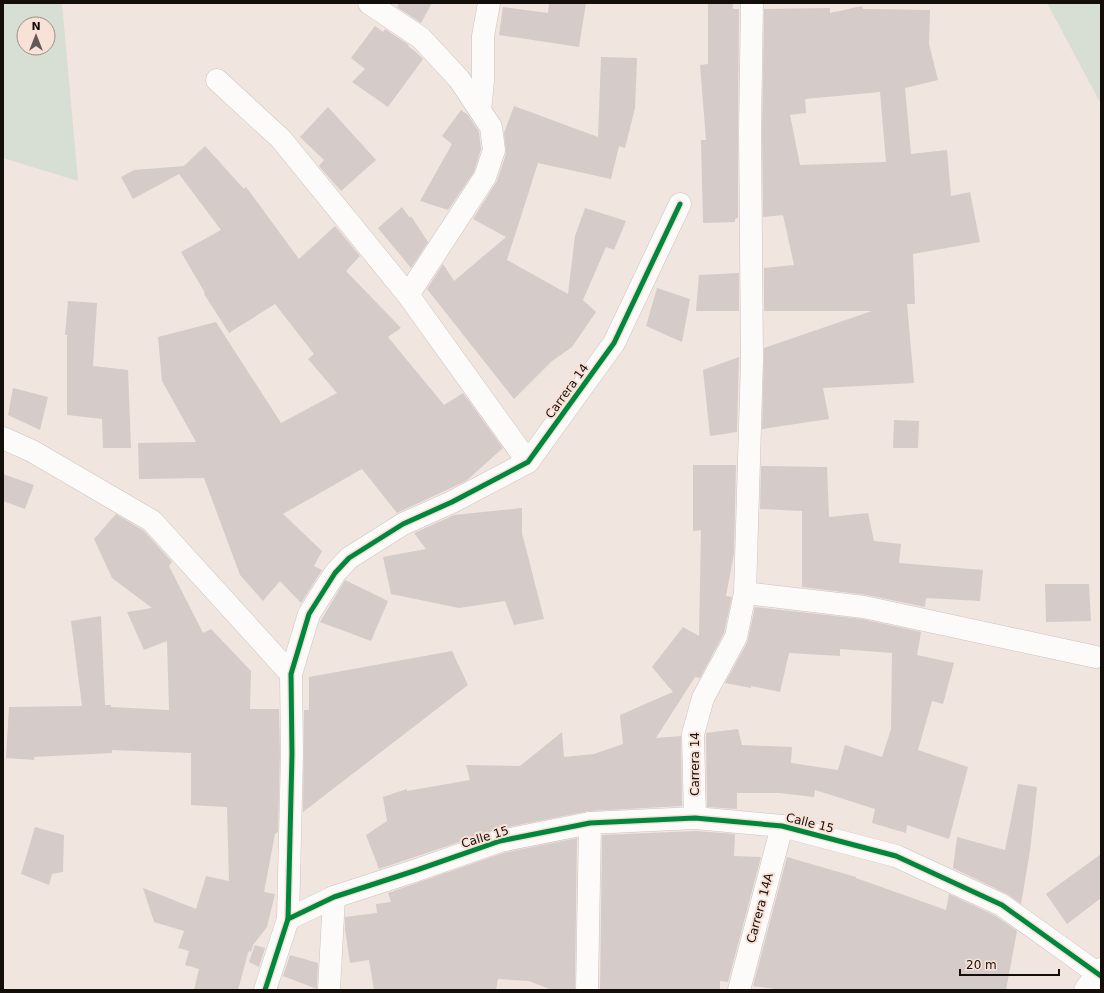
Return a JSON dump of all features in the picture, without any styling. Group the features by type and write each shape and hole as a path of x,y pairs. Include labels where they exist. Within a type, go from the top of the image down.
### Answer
{"street":[{"path":"369,3 421,38 459,79 492,127 494,150 485,177 408,295"},
{"path":"480,110 483,81 483,36 489,3"},
{"name":"Carrera 14","path":"695,818 693,734 703,698 736,637 745,593 752,360 750,131 752,3"},
{"path":"217,80 281,139 408,295 528,462"},
{"name":"Carrera 14","path":"291,674 309,614 335,573 349,558 402,524 452,502 528,462 614,343 680,204"},
{"path":"3,438 32,451 152,521 291,674 292,754 288,919 265,990"},
{"path":"745,593 864,606 1096,657"},
{"name":"Calle 15","path":"288,919 334,897 500,841 590,823 695,818 782,826 896,856 1002,905 1100,972"},
{"path":"587,990 590,823"},
{"name":"Carrera 14A","path":"739,990 782,826"},
{"path":"329,990 334,897"},
{"path":"1085,990 1100,972"}],"shaded area":[{"path":"3,3 62,3 78,181 3,158"},
{"path":"1047,3 1101,3 1101,104"}],"building":[{"path":"399,3 432,3 421,23 397,7"},
{"path":"549,3 586,3 579,47 499,35 503,7 548,13"},
{"path":"708,3 733,3 733,9 739,9 738,218 735,219 735,222 703,223 701,140 706,140 700,65 708,64"},
{"path":"862,6 863,9 930,10 929,44 938,80 905,88 911,154 947,150 951,196 970,192 980,242 913,254 915,304 907,304 914,383 823,388 829,419 762,429 764,348 872,311 764,311 764,268 794,265 783,215 763,217 762,131 764,9 830,8 830,13","holes":["880,92 886,162 800,165 790,115 806,113 805,99"]},
{"path":"375,26 383,32 385,29 409,45 408,46 423,59 388,107 352,82 365,69 351,58"},
{"path":"601,57 637,58 635,108 625,148 619,146 611,179 538,163 507,260 568,294 575,236 585,208 626,221 614,250 606,247 583,300 596,312 572,347 552,361 514,399 427,289 443,264 454,281 506,237 473,219 497,181 506,154 504,133 514,106 598,137"},
{"path":"328,107 376,160 341,191 319,166 324,160 300,137"},
{"path":"461,110 468,115 479,132 481,149 474,172 448,210 420,201 452,144 442,136"},
{"path":"205,146 244,189 246,187 299,259 335,226 360,256 346,271 401,328 388,337 444,405 463,393 503,448 466,481 397,513 362,469 283,514 322,551 314,566 322,570 301,603 280,581 263,601 240,575 204,478 139,479 138,443 196,442 162,381 158,337 216,322 281,423 337,393 308,359 314,354 275,304 229,333 204,294 205,293 181,252 221,230 179,174 133,199 121,177 134,170 184,166"},
{"path":"402,207 410,218 411,216 428,242 411,268 378,228"},
{"path":"739,273 739,311 696,311 699,275"},
{"path":"657,288 690,299 682,342 646,326"},
{"path":"68,301 97,303 93,366 128,370 131,448 103,448 102,419 67,415 67,335 65,335"},
{"path":"739,357 737,432 710,436 703,370"},
{"path":"13,388 48,397 40,430 8,415"},
{"path":"894,420 919,421 918,448 893,448"},
{"path":"693,465 736,465 734,553 726,596 732,597 724,633 700,678 695,677 656,738 681,736 682,806 589,811 498,829 379,869 366,835 387,821 383,797 407,789 407,791 470,780 466,765 520,766 562,732 564,757 594,754 623,744 620,715 673,692 652,667 683,627 699,636 701,530 693,531"},
{"path":"761,466 827,467 829,517 868,513 874,541 901,544 899,563 983,570 980,601 926,598 925,607 867,595 802,587 802,511 760,509"},
{"path":"3,474 34,485 25,509 3,501"},
{"path":"522,508 522,533 544,619 514,625 505,601 459,608 391,594 383,557 426,549 414,533 454,515"},
{"path":"116,514 144,531 172,562 169,566 203,633 211,629 251,671 250,709 279,709 280,754 278,832 275,834 264,892 275,894 267,927 253,945 251,952 249,951 248,953 238,990 194,990 199,969 185,965 189,951 178,948 184,931 154,922 143,888 196,909 206,876 229,881 227,807 191,805 191,753 112,750 112,753 34,757 34,760 6,758 9,707 82,706 71,621 101,616 105,705 111,705 111,707 169,710 167,641 144,650 127,612 152,608 112,578 94,539"},
{"path":"345,580 388,601 371,641 320,622"},
{"path":"1045,584 1089,584 1091,621 1046,622"},
{"path":"755,607 862,619 921,632 917,655 954,663 943,704 932,701 918,750 968,767 949,839 907,825 906,833 872,823 875,809 815,790 814,797 779,793 737,793 737,809 707,807 706,733 738,729 742,745 792,747 791,763 838,770 845,745 882,757 891,729 892,653 840,649 840,656 789,653 780,692 751,686 751,688 725,683 747,643"},
{"path":"452,651 468,685 303,812 304,710 309,710 309,677"},
{"path":"1018,784 1037,787 1030,851 1021,904 1007,894 953,868 957,837 1005,850"},
{"path":"35,827 64,835 63,872 52,874 49,885 21,874"},
{"path":"695,831 735,834 734,856 761,857 728,982 720,981 720,990 600,990 602,835"},
{"path":"577,838 575,990 552,990 529,981 498,979 496,990 374,990 369,960 350,963 345,929 345,917 377,913 376,904 391,902 388,893 503,853"},
{"path":"1101,854 1101,898 1067,924 1046,894"},
{"path":"787,857 856,877 946,910 949,894 996,916 1017,931 1006,990 784,990 753,986"},
{"path":"255,945 265,948 259,967 249,962"},
{"path":"290,955 318,963 317,989 283,976"}],"cycle path":[{"path":"265,990 288,919 292,754 291,674 309,614 335,573 349,558 403,524 452,502 528,462 614,343 680,204"},
{"path":"288,919 334,897 500,841 590,823 695,818 782,826 896,856 1002,905 1101,976"}]}
